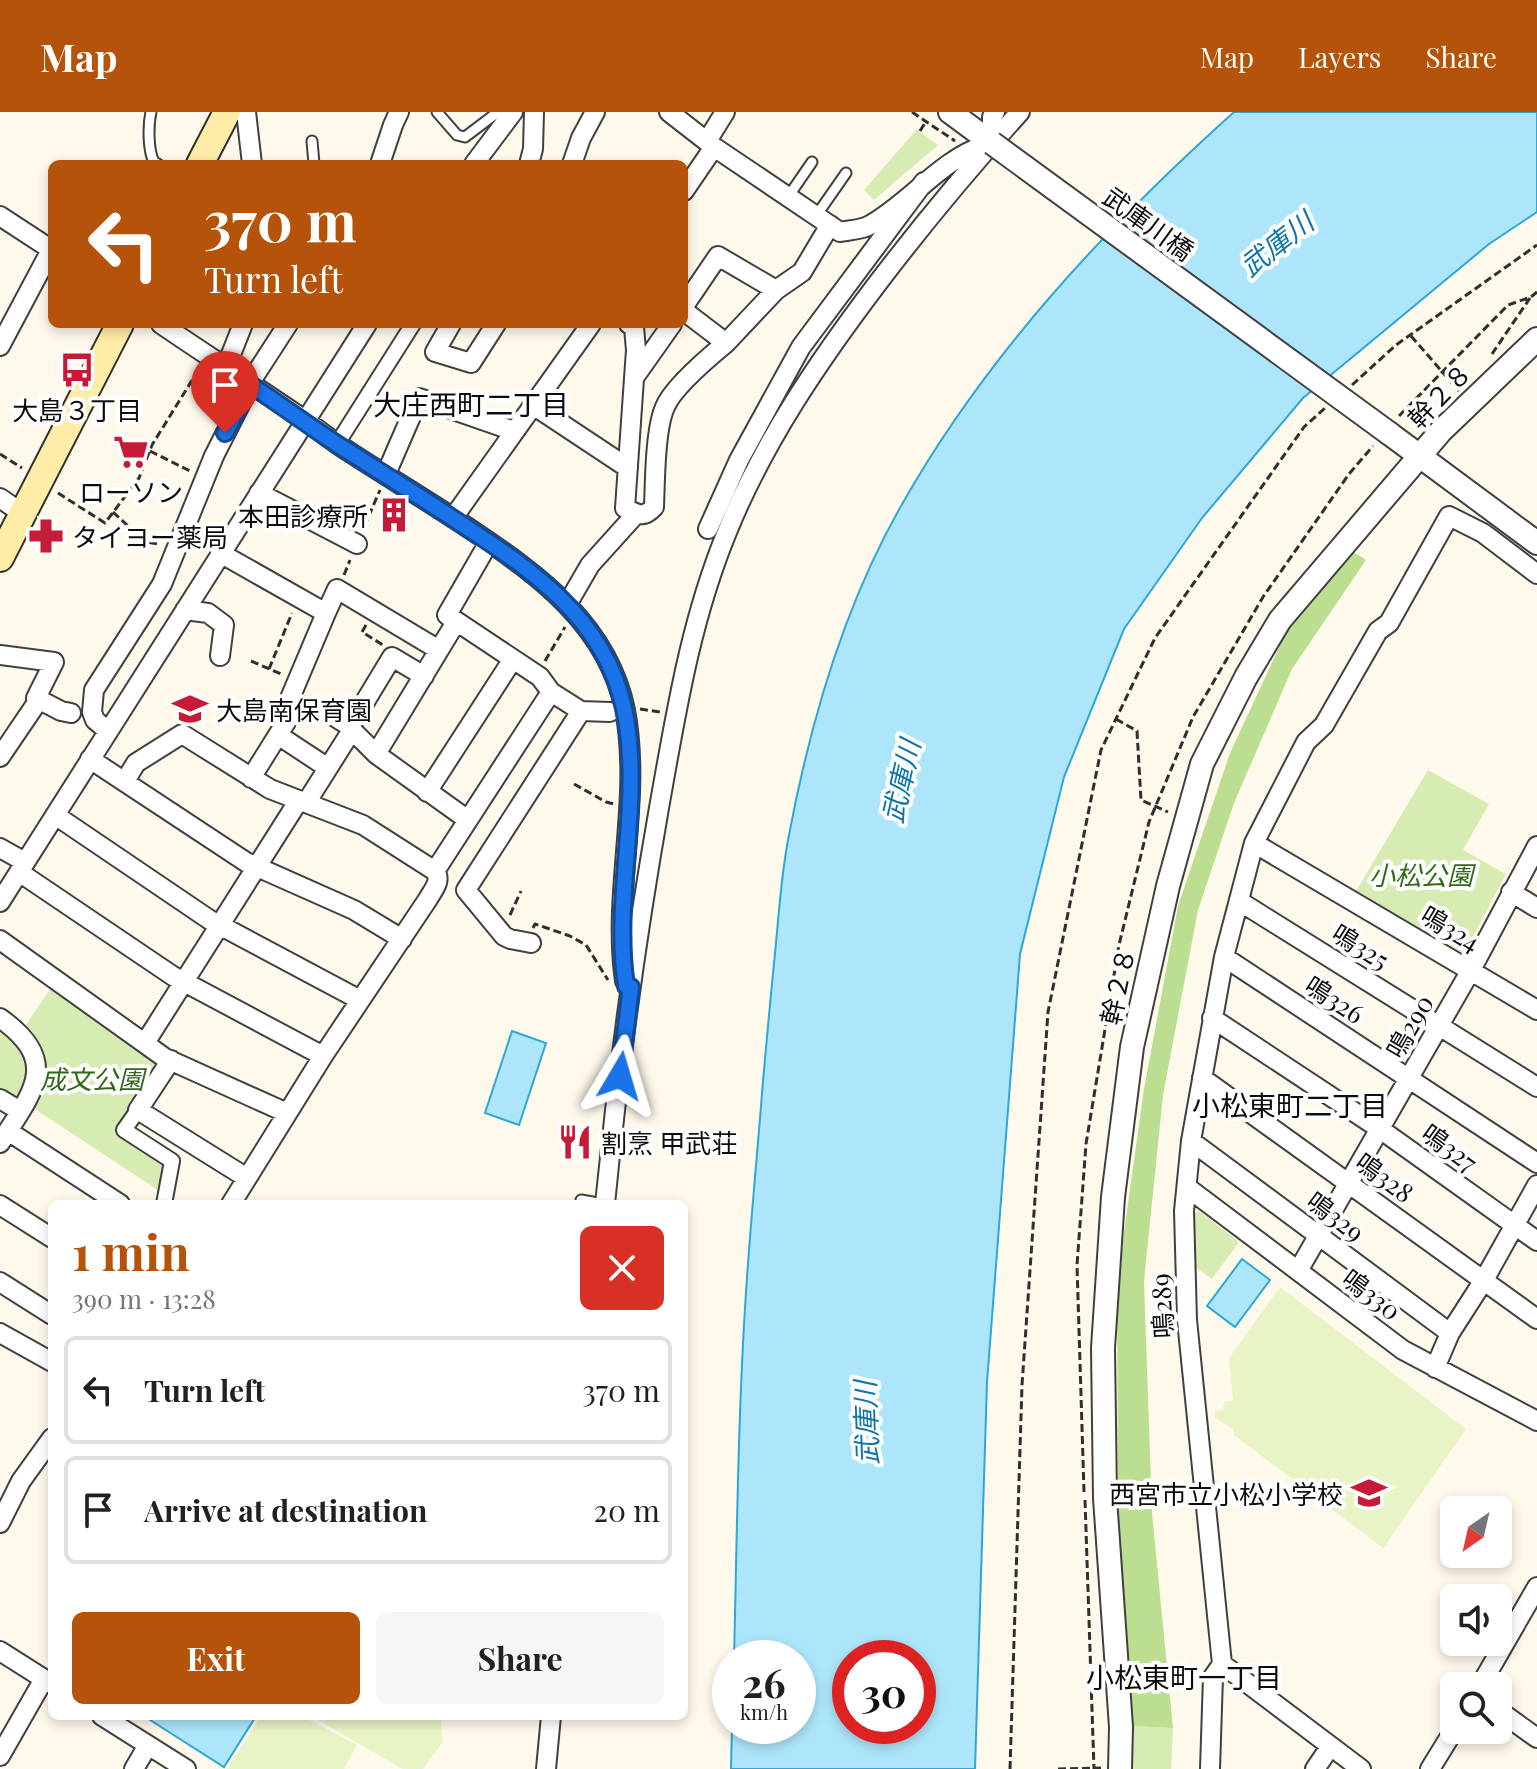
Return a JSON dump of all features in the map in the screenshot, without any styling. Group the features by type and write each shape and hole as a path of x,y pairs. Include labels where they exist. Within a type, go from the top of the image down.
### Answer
{"main road":[{"path":"202,160 227,112"},
{"path":"0,558 118,328"}],"street":[{"path":"246,112 252,160"},
{"path":"381,160 399,112"},
{"path":"530,160 534,112"},
{"path":"573,160 595,112"},
{"path":"669,112 710,144 840,232 868,226 971,150 992,143"},
{"path":"688,184 725,112"},
{"name":"武庫川橋","path":"950,112 1390,429 1420,456 1535,536"},
{"path":"992,143 992,117 995,112"},
{"path":"604,1200 639,919 691,637 727,532 773,435 828,348 940,203 1020,112"},
{"path":"477,160 506,113"},
{"path":"708,529 739,460 801,347 924,182"},
{"path":"0,216 48,247"},
{"path":"634,328 635,377 625,508 647,515 654,507 659,435 665,406 776,290 802,272 823,220"},
{"path":"0,346 7,318 48,256"},
{"path":"688,302 718,256 776,290"},
{"path":"688,311 726,343"},
{"path":"167,328 337,444 522,563 571,607 602,649 622,700 628,726 631,772 621,948 626,986 630,992"},
{"path":"226,367 241,328"},
{"path":"0,902 364,328"},
{"path":"337,444 410,328"},
{"path":"449,328 435,352 471,363 493,328"},
{"path":"453,518 588,328"},
{"path":"635,377 669,328"},
{"path":"108,731 95,720 92,712 94,690 151,605 179,546 204,478 280,329"},
{"name":"幹２８","path":"1120,1769 1121,1727 1105,1498 1103,1348 1113,1197 1132,1047 1168,886 1202,764 1246,677 1280,620 1441,431 1537,339"},
{"path":"386,474 419,398 514,431"},
{"path":"533,405 628,468"},
{"path":"259,493 357,544"},
{"path":"0,498 23,514"},
{"path":"571,607 590,565 636,514"},
{"name":"鳴289","path":"1210,1769 1213,1677 1222,1664 1187,1320 1184,1211 1191,1141 1212,1018 1224,957 1254,843 1306,742 1324,725 1378,631 1389,623 1449,516 1483,533 1537,574"},
{"path":"489,542 447,615 537,675 551,692 581,711 610,712"},
{"path":"220,553 326,613"},
{"path":"439,650 337,589 288,703 324,710 351,729 376,754 493,848"},
{"path":"185,610 208,613 224,625 220,656"},
{"path":"376,754 456,622"},
{"path":"0,655 54,662 36,698 38,701 1,754"},
{"path":"145,1043 257,867 328,768 392,657 424,676"},
{"path":"427,792 513,659"},
{"path":"435,871 551,692"},
{"path":"38,701 71,713"},
{"path":"251,778 296,706"},
{"path":"529,943 510,939 502,933 466,890 581,711"},
{"path":"536,715 566,735"},
{"path":"125,781 136,763 182,734 270,789 363,825 435,871 438,881 233,1200"},
{"path":"278,735 328,768"},
{"path":"90,759 226,850 354,910 402,939"},
{"path":"495,778 525,798"},
{"path":"481,800 511,820"},
{"path":"55,815 219,925 360,1000"},
{"name":"鳴324","path":"1254,843 1537,1010"},
{"name":"鳴290","path":"1298,1271 1471,970 1537,846"},
{"path":"0,848 183,982 323,1056"},
{"path":"1511,892 1537,908"},
{"name":"鳴325","path":"1239,901 1537,1087"},
{"path":"0,940 171,1060 287,1113"},
{"name":"鳴326","path":"1224,957 1537,1163"},
{"path":"0,1018 25,1040 36,1062 35,1085 4,1137 113,1200"},
{"name":"鳴327","path":"1212,1018 1380,1129 1537,1241"},
{"path":"165,1200 172,1161 124,1130 171,1060"},
{"name":"鳴328","path":"1202,1078 1537,1319"},
{"path":"0,1099 20,1111"},
{"path":"138,1110 247,1178"},
{"name":"鳴329","path":"1191,1141 1450,1333"},
{"path":"1435,1368 1450,1333 1484,1280 1537,1185"},
{"name":"鳴330","path":"1188,1188 1403,1350 1537,1421"},
{"path":"0,1205 48,1235"},
{"path":"0,1282 48,1312"},
{"path":"0,1333 48,1360"},
{"path":"0,1523 21,1481 48,1444"},
{"path":"1488,1672 1537,1587"},
{"path":"0,1651 48,1682 1,1752"},
{"path":"1222,1664 1361,1769"},
{"path":"111,1720 186,1769"},
{"path":"546,1769 551,1720"},
{"path":"1512,1720 1537,1738"},
{"path":"1430,1769 1445,1744"},
{"path":"134,1769 148,1745"},
{"path":"1315,1769 1330,1747"}],"lane":[{"path":"151,112 150,155 153,160"},
{"path":"437,112 457,135 465,137 506,113"},
{"path":"312,141 314,160"},
{"path":"788,197 812,162"},
{"path":"823,220 846,173"}],"path":[{"path":"912,112 964,146"},
{"path":"920,131 925,123"},
{"path":"1058,1769 1094,1769 1077,1265 1086,1144 1119,945 1149,822 1193,717 1263,597 1349,474 1442,371 1508,305 1537,292"},
{"path":"1410,335 1461,394"},
{"path":"55,490 105,523 139,478 150,451 206,355"},
{"path":"150,451 204,478"},
{"path":"0,454 25,471"},
{"path":"113,512 145,542 179,546"},
{"path":"269,669 298,597"},
{"path":"537,675 571,607"},
{"path":"374,611 362,632 390,649 392,657"},
{"path":"251,661 298,682"},
{"path":"1116,719 1137,731 1141,800 1155,808"},
{"path":"574,784 606,802 629,807"},
{"path":"502,933 521,891"},
{"path":"529,943 535,924 570,936 586,945 617,995 630,992"}],"green space":[{"path":"917,129 938,145 874,200 864,190"},
{"path":"1352,551 1366,560 1292,669 1234,803 1198,910 1163,1095 1144,1281 1152,1513 1173,1728 1133,1726 1118,1509 1117,1282 1144,1089 1178,906 1230,753 1290,624"},
{"name":"小松公園","path":"1428,770 1489,804 1463,850 1506,874 1466,950 1461,952 1356,891"},
{"name":"成文公園","path":"53,985 162,1062 118,1132 167,1163 161,1192 30,1106 39,1090 23,1029"},
{"name":"成文公園","path":"0,1027 22,1048 31,1077 18,1102 0,1094"},
{"path":"1199,1211 1239,1242 1212,1279 1191,1264 1192,1215"},
{"path":"1280,1287 1466,1429 1383,1548 1215,1418 1215,1411 1223,1410 1224,1402 1233,1401 1229,1358"},
{"path":"258,1720 310,1720 357,1745 344,1769 227,1769"},
{"path":"318,1720 441,1720 442,1743 423,1769 403,1769"},
{"path":"1133,1726 1173,1728 1171,1769 1130,1769"}],"water":[{"name":"武庫川","path":"1234,112 1537,112 1537,212 1489,244 1303,398 1202,518 1124,629 1064,777 1020,954 987,1382 975,1769 731,1769 732,1744 816,1744 816,1640 734,1640 743,1338 749,1246 780,894 807,750 832,666 862,584 901,506 934,450 1010,345 1095,247"},
{"path":"512,1031 546,1043 519,1125 485,1113"},
{"path":"1242,1259 1270,1280 1235,1327 1207,1306"},
{"path":"150,1720 253,1720 224,1767"}],"place":[{"name":"大島３丁目","path":"77,370"},
{"name":"ローソン","path":"131,452"},
{"name":"本田診療所","path":"394,515"},
{"name":"タイヨー薬局","path":"46,536"},
{"name":"大島南保育園","path":"190,709"},
{"name":"割烹 甲武荘","path":"575,1142"},
{"name":"西宮市立小松小学校","path":"1369,1493"}],"district":[{"name":"大庄西町二丁目","path":"471,403"},
{"name":"小松東町二丁目","path":"1290,1104"},
{"name":"小松東町一丁目","path":"1184,1676"}],"route":[{"path":"225,433 251,385 522,563 568,603 602,649 622,700 628,726 631,772 621,948 626,986 631,987 620,1076"}]}
